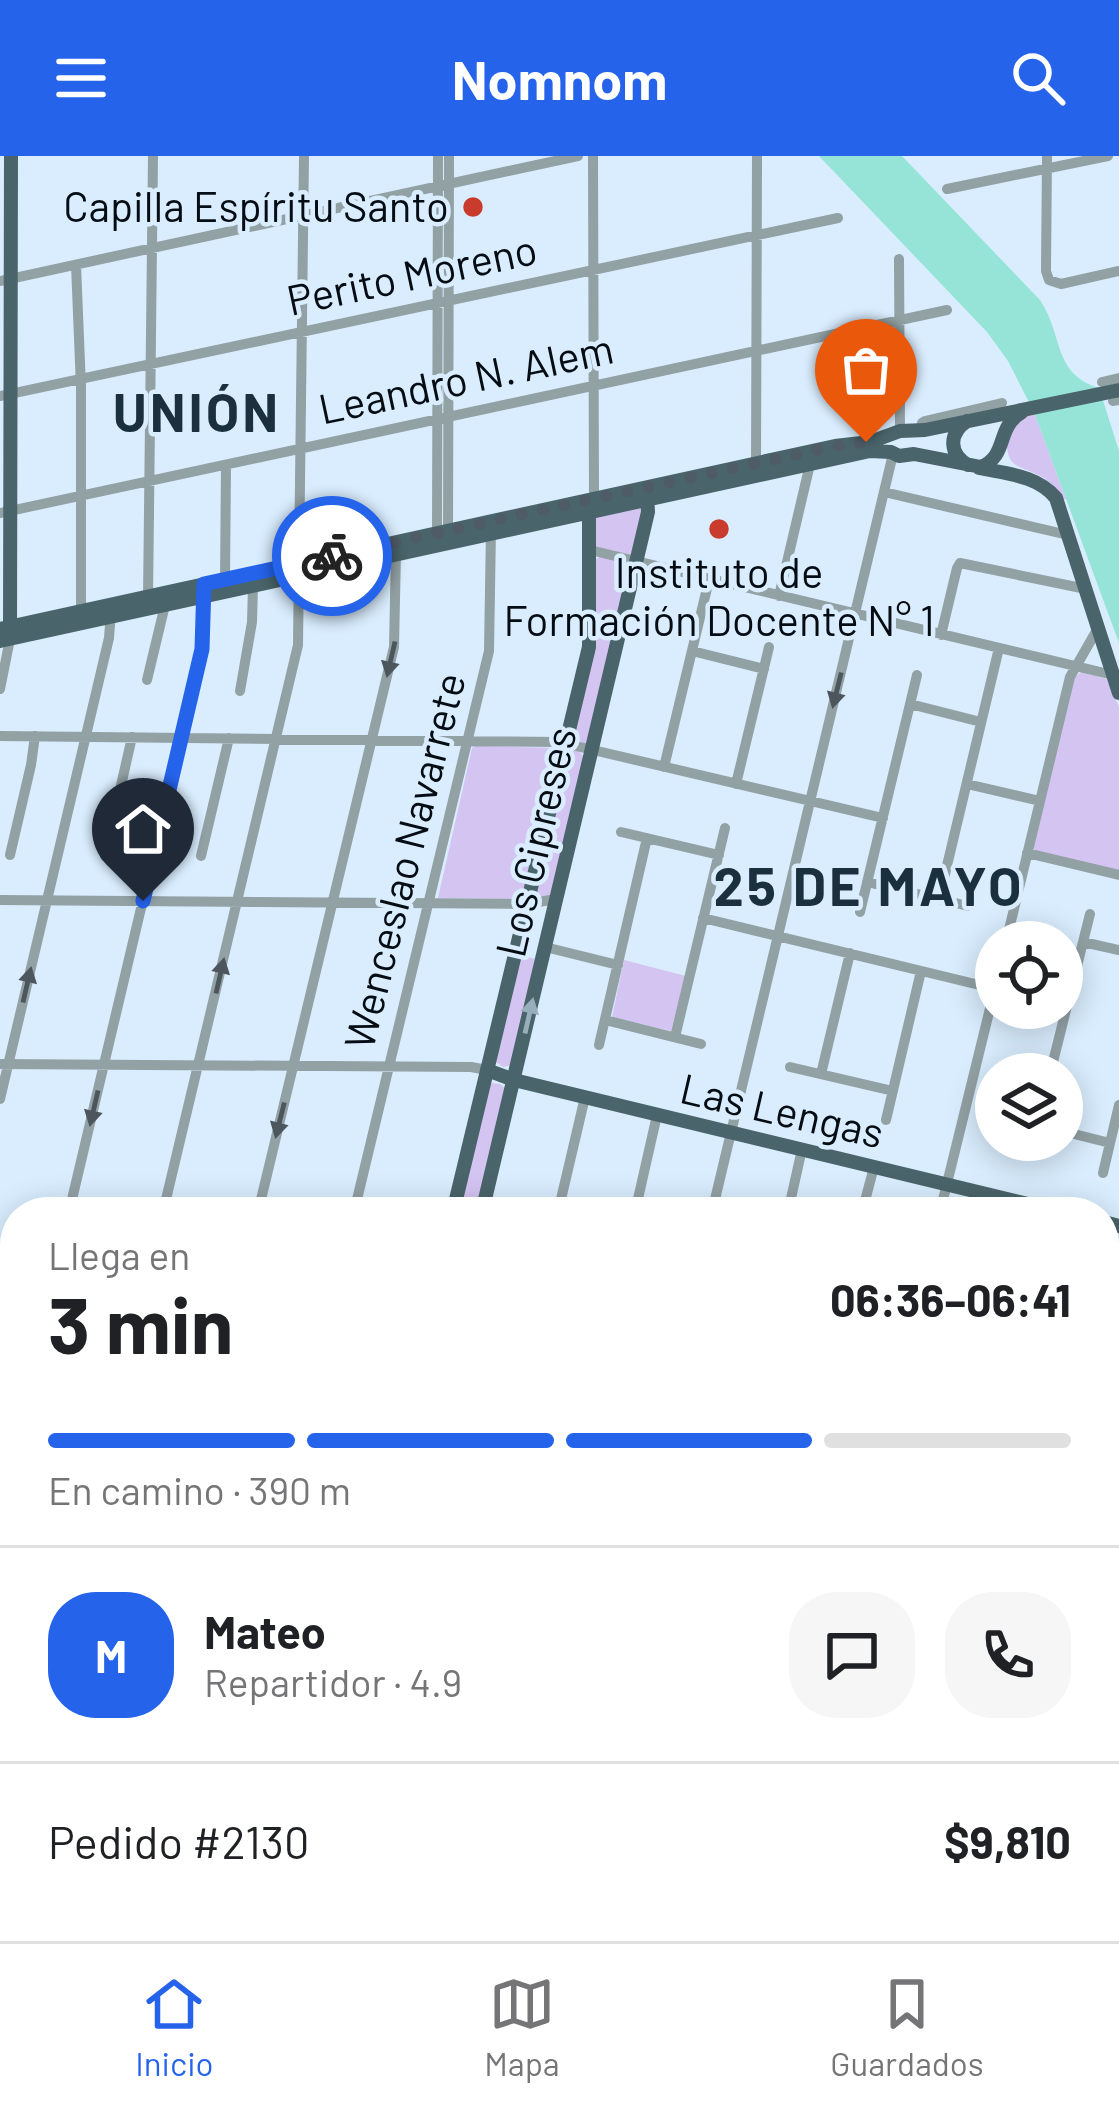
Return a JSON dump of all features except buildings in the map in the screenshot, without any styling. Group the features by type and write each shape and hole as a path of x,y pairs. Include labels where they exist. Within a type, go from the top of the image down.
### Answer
{"main road":[{"path":"5,634 6,197 11,156"},
{"path":"148,603 165,605 225,580 300,569 811,458 904,432 1111,393"},
{"path":"1024,477 1007,465 1001,444 993,424 973,419 959,426 953,443 957,456 973,467 991,463 998,455 1001,444 1011,419 1032,408"},
{"path":"897,453 888,443 904,432"},
{"path":"897,453 913,444 904,432"},
{"path":"811,458 897,453 1039,482 1059,505 1119,693"},
{"name":"Los Cipreses","path":"486,1197 637,562 649,509 647,494"},
{"name":"Los Cipreses","path":"457,1197 590,638 591,504"},
{"path":"5,634 204,590 253,586 300,569"},
{"path":"5,634 81,611 111,611"},
{"path":"517,946 538,956 544,950"},
{"name":"Las Lengas","path":"488,1070 1000,1197"}],"street":[{"path":"148,603 153,156"},
{"path":"167,1197 297,650 304,156"},
{"path":"438,156 443,185 442,538"},
{"path":"443,185 449,156"},
{"path":"6,280 578,156"},
{"path":"591,504 593,156"},
{"path":"756,470 757,156"},
{"path":"947,189 1047,163 1108,156"},
{"path":"1047,163 1046,271 1050,282 1061,284 1119,271"},
{"name":"Perito Moreno","path":"5,395 838,218"},
{"path":"898,259 904,432 925,421 1002,403"},
{"path":"76,265 81,611"},
{"name":"Leandro N. Alem","path":"5,512 947,310"},
{"path":"1111,393 1119,379"},
{"path":"715,1197 897,453"},
{"path":"778,596 811,458"},
{"path":"225,580 226,465"},
{"path":"884,492 1069,535"},
{"name":"Wenceslao Navarrete","path":"358,1197 491,638 491,528"},
{"path":"262,1197 396,638 396,548"},
{"path":"590,550 1113,675"},
{"path":"941,634 960,563 1085,589"},
{"path":"664,767 710,580"},
{"path":"241,691 253,586"},
{"path":"73,1197 202,649 204,590"},
{"path":"148,680 165,605"},
{"path":"0,1099 4,1064 110,634 111,611"},
{"path":"1011,921 1068,683 1098,628"},
{"path":"0,689 5,634"},
{"path":"736,784 770,647"},
{"path":"939,899 999,648"},
{"path":"692,651 764,669"},
{"path":"860,912 917,675"},
{"path":"910,704 981,722"},
{"path":"0,736 566,744 883,818"},
{"path":"10,855 34,736"},
{"path":"105,856 132,737"},
{"path":"201,856 229,739"},
{"path":"967,784 1040,801"},
{"path":"675,1037 725,828"},
{"path":"621,832 719,855"},
{"path":"599,1045 647,838"},
{"path":"1027,853 1119,875"},
{"path":"867,882 968,906"},
{"path":"0,899 527,904 556,899"},
{"path":"1090,914 1083,942 1119,950"},
{"path":"704,918 975,982"},
{"path":"544,950 618,965"},
{"path":"821,1074 850,953"},
{"path":"886,1120 922,971"},
{"path":"605,1020 701,1044"},
{"path":"944,1197 986,1029"},
{"path":"4,1064 488,1070"},
{"path":"790,1066 892,1091"},
{"path":"562,1197 585,1097"},
{"path":"1103,1173 1119,1106"},
{"path":"638,1197 657,1115"},
{"path":"1083,1136 1110,1143"},
{"path":"791,1197 802,1149"},
{"path":"866,1197 874,1167"}],"shaded area":[{"path":"819,156 902,156 1040,300 1066,363 1073,373 1099,388 1119,451 1119,643 1034,412 1008,361 987,332"},
{"path":"1034,412 1066,499 1046,479 1011,461 1007,436 1021,418"},
{"path":"643,505 632,555 596,547 594,516"},
{"path":"601,556 630,564 585,744 573,738 595,560"},
{"path":"1081,672 1107,679 1119,707 1119,871 1033,847 1072,680"},
{"path":"476,746 558,748 522,899 438,898"},
{"path":"570,750 578,750 585,758 552,896 538,898 535,896"},
{"path":"519,954 535,959 512,1065 503,1067 496,1062"},
{"path":"624,960 686,976 671,1031 612,1017"},
{"path":"491,1083 500,1084 505,1088 481,1197 462,1197"}],"way so far":[{"path":"332,556 866,442"}],"place":[{"name":"Capilla Espíritu Santo","path":"473,207"},
{"name":"Instituto de Formación Docente N° 1","path":"719,529"}],"district":[{"name":"UNIÓN","path":"197,413"},
{"name":"25 DE MAYO","path":"869,887"}],"route":[{"path":"143,901 202,649 204,584 332,556"}]}
